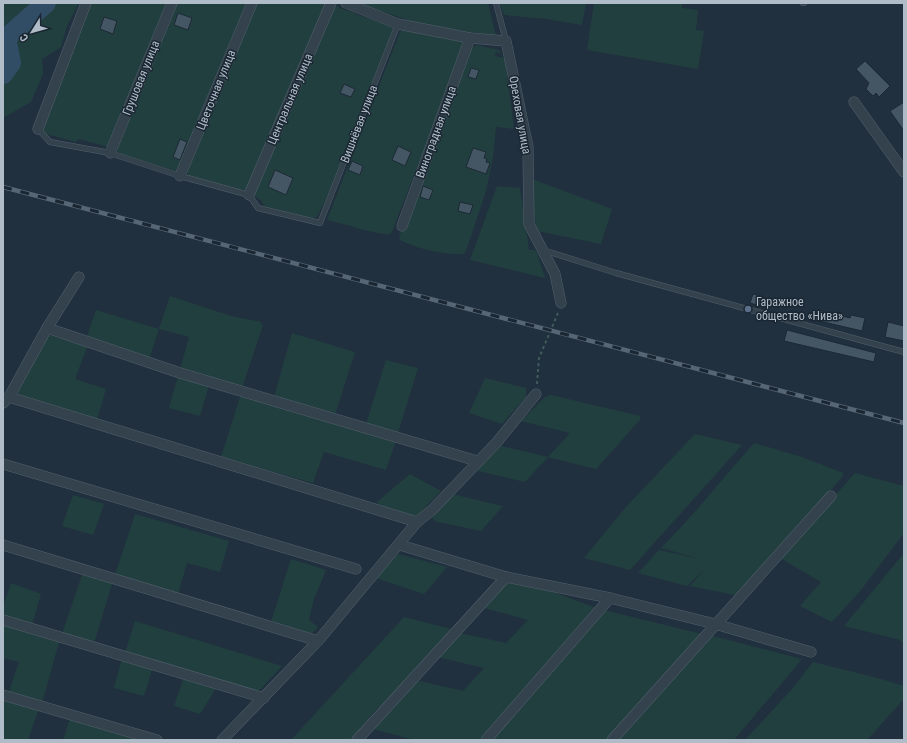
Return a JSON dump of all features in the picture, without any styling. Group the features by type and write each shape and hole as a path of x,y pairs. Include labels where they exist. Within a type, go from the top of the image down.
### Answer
{"street":[{"path":"38,129 86,3"},
{"name":"Грушовая улица","path":"110,153 172,3"},
{"name":"Цветочная улица","path":"180,176 252,3"},
{"name":"Центральная улица","path":"249,195 331,3"},
{"path":"346,3 398,24 470,38 506,41"},
{"name":"Виноградная улица","path":"402,226 470,38"},
{"name":"Ореховая улица","path":"506,41 528,147 529,224 555,274 561,303"},
{"path":"854,102 904,172"},
{"path":"80,277 47,328 6,400 417,522"},
{"path":"47,328 180,374 478,461"},
{"path":"222,740 318,641 400,545 417,522 432,510 496,442 536,394"},
{"path":"3,464 356,569"},
{"path":"612,740 831,496"},
{"path":"3,545 318,641"},
{"path":"400,545 506,577 610,598 715,624 812,652"},
{"path":"357,740 506,577"},
{"path":"486,740 610,598"},
{"path":"3,620 264,698"},
{"path":"3,695 157,740"}],"lane":[{"path":"496,3 506,41"},
{"name":"Вишнёвая улица","path":"249,195 258,208 320,224 398,24"},
{"path":"38,129 50,142 110,153 180,176 249,195"},
{"path":"541,249 616,273 904,352"}],"path":[{"path":"536,394 539,358 561,303"}],"green space":[{"path":"3,3 79,3 67,26 61,47 42,59 43,74 31,102 3,118"},
{"path":"86,3 169,3 109,147 78,139 76,142 43,133 48,113"},
{"path":"177,3 248,3 180,169 176,171 120,154 117,150"},
{"path":"256,3 328,3 249,189 239,190 189,176 187,171"},
{"path":"356,3 488,3 496,36 413,23"},
{"path":"500,3 586,3 582,25 546,19 504,15"},
{"path":"594,3 682,3 682,8 698,10 696,30 704,31 698,69 587,50"},
{"path":"339,6 339,8 391,26 393,29 329,192 317,217 311,218 264,206 261,200 254,196 335,7"},
{"path":"403,30 463,42 464,47 391,234 371,231 327,220 400,32"},
{"path":"476,45 499,50 502,54 496,52 495,56 505,58 514,129 496,127 493,157 486,191 464,254 423,249 400,240 399,237 471,49"},
{"path":"532,179 612,209 601,244 537,231 533,208"},
{"path":"497,186 520,188 529,250 535,250 537,253 545,278 470,260"},
{"path":"170,296 231,316 261,322 261,325 263,325 242,388 180,369 189,337 159,329"},
{"path":"96,310 159,329 149,360 86,339"},
{"path":"292,333 355,352 335,415 274,397"},
{"path":"49,335 87,347 75,379 106,389 97,420 20,396 17,390 46,336"},
{"path":"386,360 418,368 398,433 366,424"},
{"path":"178,376 209,385 200,416 169,408"},
{"path":"485,378 526,388 526,397 502,424 469,413"},
{"path":"241,394 396,440 386,470 324,452 313,483 221,457"},
{"path":"551,395 640,416 640,420 596,469 548,457 570,433 521,421 545,397"},
{"path":"695,434 742,445 630,570 584,558 626,507"},
{"path":"754,443 802,457 843,473 843,476 740,596 690,586 706,568 687,586 638,573 659,550 700,559 661,548"},
{"path":"497,445 548,457 525,482 474,470"},
{"path":"855,473 904,486 904,533 861,590 832,622 800,606 821,582 780,558"},
{"path":"410,474 441,491 416,517 380,507 377,502"},
{"path":"452,494 503,506 481,531 434,521 432,516"},
{"path":"73,495 104,504 93,535 62,526"},
{"path":"135,514 229,541 220,572 187,563 178,594 115,575"},
{"path":"904,553 904,643 897,639 844,626"},
{"path":"398,554 447,567 424,594 376,578"},
{"path":"291,559 326,570 314,599 309,620 318,627 312,633 305,634 271,622"},
{"path":"83,572 113,581 94,643 62,634"},
{"path":"506,582 550,591 597,608 479,740 415,740 373,729 416,680 463,691 484,668 437,657 460,633 506,643 528,620 484,608"},
{"path":"11,583 41,594 32,625 3,617 3,607"},
{"path":"604,610 702,634 606,740 490,740"},
{"path":"404,617 451,629 385,702 371,715 351,740 291,740"},
{"path":"135,621 282,666 257,693 125,653"},
{"path":"3,623 60,639 42,703 8,694 19,662 3,658"},
{"path":"709,635 802,659 734,740 615,740"},
{"path":"122,658 153,667 144,696 114,688"},
{"path":"813,662 904,686 904,699 867,740 745,740 793,688"},
{"path":"184,677 216,688 200,714 174,706"},
{"path":"3,698 39,708 28,740 3,740"},
{"path":"70,718 136,740 63,740"}],"building":[{"path":"178,13 192,18 188,30 174,25"},
{"path":"104,17 117,21 113,34 100,29"},
{"path":"865,61 890,86 879,97 876,93 873,96 866,89 869,83 856,69"},
{"path":"471,68 479,70 476,79 468,77"},
{"path":"344,84 355,89 351,97 340,93"},
{"path":"904,102 904,131 890,111"},
{"path":"180,139 187,142 180,160 173,157"},
{"path":"398,146 411,152 405,166 392,160"},
{"path":"473,148 486,152 484,158 487,159 486,162 490,163 486,174 466,167"},
{"path":"352,161 363,166 360,175 348,170"},
{"path":"275,170 293,178 286,195 268,187"},
{"path":"423,186 433,190 429,200 420,197"},
{"path":"460,202 473,205 470,214 458,211"},
{"path":"753,294 767,298 764,307 750,303"},
{"path":"818,310 850,318 851,315 865,318 862,331 815,320"},
{"path":"888,322 904,326 904,341 885,337"},
{"path":"787,330 876,353 874,362 784,341"}],"waterway":[{"path":"3,74 11,63 6,38 46,3"}],"railway":[{"path":"3,187 904,423"}],"place":[{"name":"Гаражное общество «Нива»","path":"748,309"}]}
